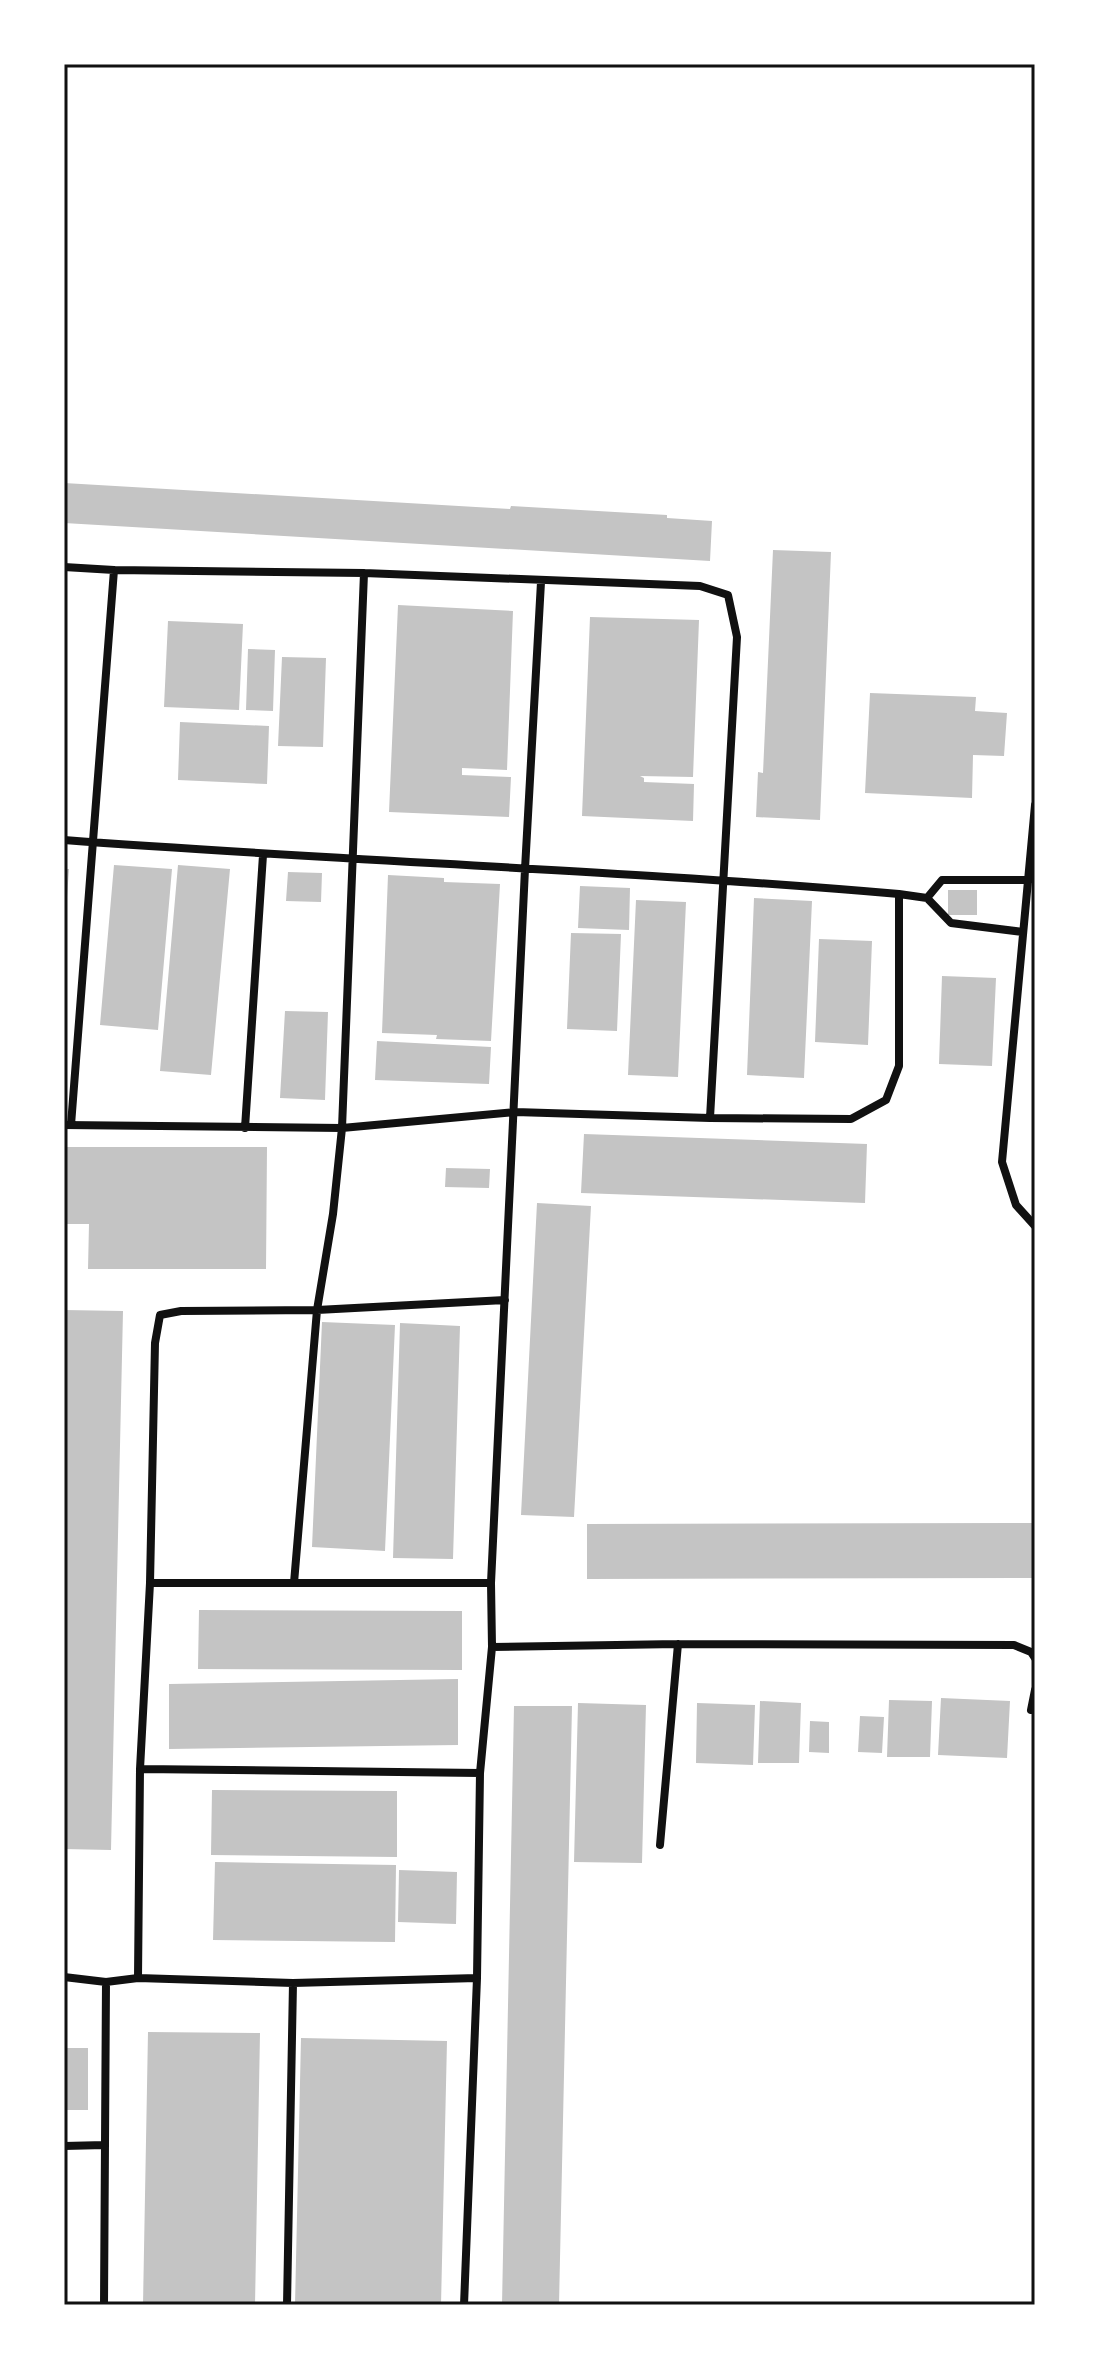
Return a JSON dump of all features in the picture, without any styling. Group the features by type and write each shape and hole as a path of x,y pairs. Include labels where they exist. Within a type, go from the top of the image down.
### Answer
{"street":[{"path":"64,567 364,573 700,586 728,595 737,637 710,1118"},
{"path":"114,570 94,842 68,1125 342,1128 515,1112 851,1119 886,1100 899,1066 899,894"},
{"path":"294,1583 317,1310 333,1214 342,1128 364,573"},
{"path":"464,2305 477,1978 480,1773 492,1647 491,1583 541,582"},
{"path":"1035,805 1002,1162 1016,1205 1035,1226"},
{"path":"64,840 263,855 723,879 899,894 927,898 951,923 1023,932"},
{"path":"245,1128 263,855"},
{"path":"927,898 942,880 1029,880"},
{"path":"138,1978 140,1769 150,1583 155,1343 160,1315 181,1311 317,1310 505,1300"},
{"path":"150,1583 491,1583"},
{"path":"660,1845 678,1644"},
{"path":"492,1647 1014,1645 1031,1652 1035,1658"},
{"path":"1031,1710 1035,1690"},
{"path":"140,1769 480,1773"},
{"path":"64,1977 106,1982 138,1978 293,1983 477,1978"},
{"path":"104,2305 106,1982"},
{"path":"287,2305 293,1983"},
{"path":"64,2146 105,2145"}],"building":[{"path":"64,483 667,515 667,518 712,521 710,561 64,523"},
{"path":"773,550 831,552 820,820 756,817 758,772 763,773"},
{"path":"398,605 513,611 507,770 462,768 462,775 511,777 509,817 389,812"},
{"path":"590,617 699,620 693,777 640,776 644,782 694,784 693,821 582,816"},
{"path":"168,621 243,624 239,710 164,707"},
{"path":"248,649 275,650 273,711 246,710"},
{"path":"282,657 326,658 323,747 278,746"},
{"path":"870,693 976,697 975,711 1007,713 1004,756 973,755 972,798 865,793"},
{"path":"180,722 269,726 267,784 178,780"},
{"path":"114,865 172,869 158,1030 100,1025"},
{"path":"178,865 230,869 211,1075 160,1071"},
{"path":"64,869 69,869 66,911 64,911"},
{"path":"288,872 322,873 321,902 286,901"},
{"path":"388,875 444,878 444,882 500,884 491,1041 382,1033"},
{"path":"580,886 630,888 629,930 578,928"},
{"path":"948,890 977,890 977,915 948,915"},
{"path":"754,898 812,901 804,1078 747,1075"},
{"path":"636,900 686,902 678,1077 628,1075"},
{"path":"571,933 621,934 617,1031 567,1029"},
{"path":"819,939 872,941 868,1045 815,1042"},
{"path":"942,976 996,978 992,1066 939,1064"},
{"path":"285,1011 328,1012 325,1100 280,1098"},
{"path":"377,1041 491,1047 489,1084 375,1080"},
{"path":"584,1134 867,1144 865,1203 581,1193"},
{"path":"64,1147 267,1147 266,1269 88,1269 89,1224 64,1224"},
{"path":"446,1168 490,1169 489,1188 445,1187"},
{"path":"537,1203 591,1206 574,1517 521,1515"},
{"path":"64,1310 123,1311 111,1850 64,1849"},
{"path":"322,1322 395,1325 385,1551 312,1547"},
{"path":"400,1323 460,1326 453,1559 393,1558"},
{"path":"1035,1523 1035,1578 587,1579 587,1524"},
{"path":"199,1610 462,1611 462,1670 198,1669"},
{"path":"458,1679 458,1745 169,1749 169,1684"},
{"path":"941,1698 1010,1701 1007,1758 938,1755"},
{"path":"889,1700 932,1701 930,1757 887,1757"},
{"path":"760,1701 801,1703 799,1763 758,1763"},
{"path":"578,1703 646,1705 642,1863 574,1862"},
{"path":"697,1703 755,1705 753,1765 696,1763"},
{"path":"514,1706 572,1706 559,2305 502,2305"},
{"path":"860,1716 884,1717 882,1753 858,1752"},
{"path":"810,1721 829,1722 829,1753 809,1752"},
{"path":"212,1790 397,1791 397,1857 211,1855"},
{"path":"215,1862 396,1865 395,1942 213,1940"},
{"path":"399,1870 457,1872 456,1924 398,1922"},
{"path":"148,2032 260,2033 255,2305 143,2305"},
{"path":"301,2038 447,2041 441,2305 295,2305"},
{"path":"64,2048 88,2048 88,2110 64,2110"}]}
